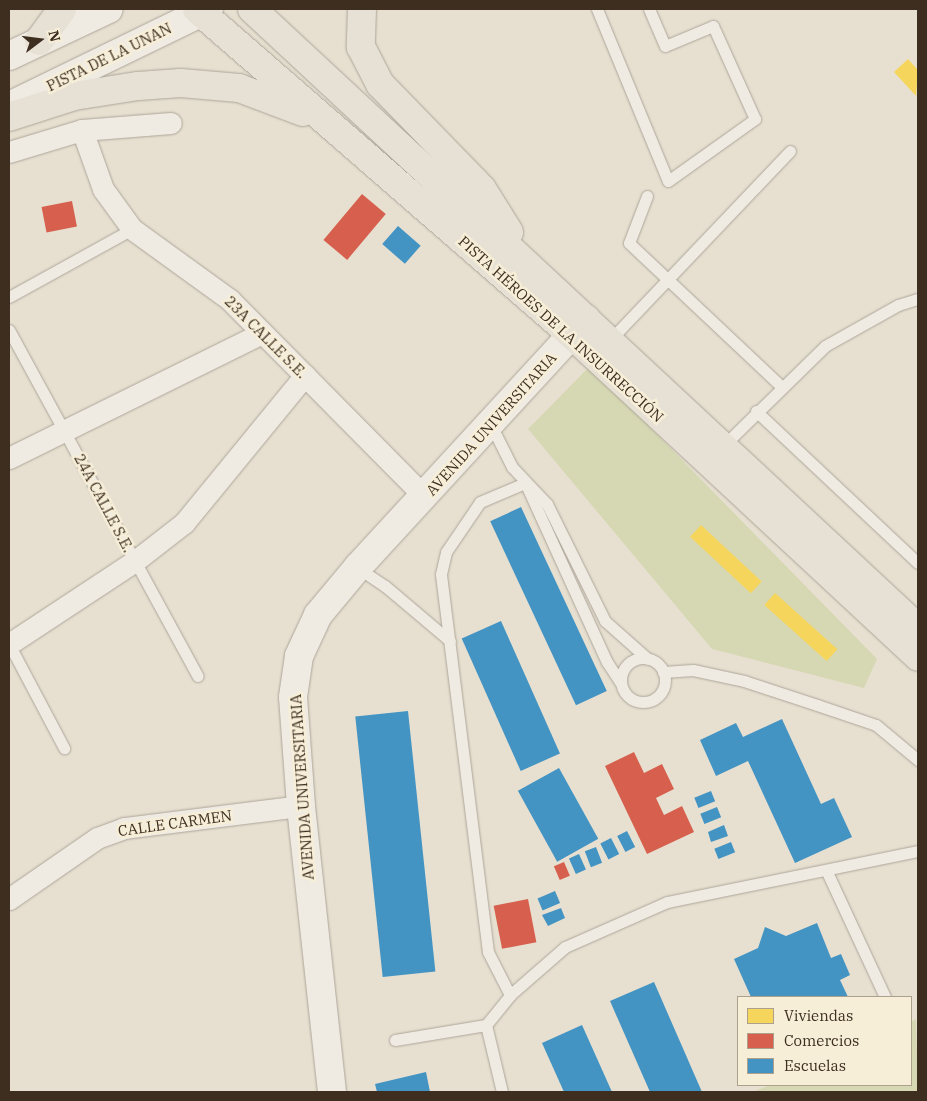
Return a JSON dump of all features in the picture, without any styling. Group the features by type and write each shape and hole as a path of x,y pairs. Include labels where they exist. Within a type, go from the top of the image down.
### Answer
{"main road":[{"path":"39,41 62,9"},
{"name":"PISTA HÉROES DE LA INSURRECCIÓN","path":"252,9 528,263 578,327 610,340 722,447 916,621"},
{"path":"362,9 361,47 380,84 482,189 528,263"},
{"name":"PISTA HÉROES DE LA INSURRECCIÓN","path":"202,10 325,120 578,327 918,657"},
{"path":"9,117 74,96 138,86 214,84 239,88 325,120"}],"street":[{"path":"9,56 109,9"},
{"name":"PISTA DE LA UNAN","path":"9,106 202,10"},
{"path":"9,152 82,130 171,123"},
{"name":"23A CALLE S.E.","path":"82,130 103,189 132,229 230,300 425,497"},
{"name":"AVENIDA UNIVERSITARIA","path":"332,1092 301,806 293,698 299,656 318,615 358,568 425,497 490,421 578,327"},
{"path":"9,458 262,333"},
{"path":"9,644 135,560 184,524 305,375"},
{"name":"CALLE CARMEN","path":"9,899 97,838 124,828 301,806"}],"lane":[{"path":"597,9 668,181 755,119 713,26 666,46 649,9"},
{"path":"610,340 790,151"},
{"path":"647,196 629,243 780,386"},
{"path":"9,297 132,229"},
{"path":"722,447 780,386 824,346 898,305 918,299"},
{"name":"24A CALLE S.E.","path":"9,330 198,676"},
{"path":"756,411 918,563"},
{"path":"490,421 512,467 525,483 547,504 605,621 663,672 693,670 744,680 876,725 918,760"},
{"path":"510,995 488,952 441,574 446,552 480,502 525,483"},
{"path":"525,483 607,662 626,695 637,702 651,701 662,692 663,672"},
{"path":"358,568 385,586 450,641"},
{"path":"9,644 64,748"},
{"path":"620,682 624,669 634,659 648,659"},
{"path":"395,1040 486,1025 510,995 565,947 643,910 745,884 827,872 918,851"},
{"path":"827,872 885,996"},
{"path":"486,1025 502,1092"}],"green space":[{"path":"590,366 877,659 864,688 712,649 528,429"},
{"path":"916,1019 918,1092 753,1092 768,1086 912,1086 912,1021"}],"building: Viviendas":[{"path":"908,59 918,70 916,96 894,72"},
{"path":"701,525 762,582 751,593 690,537"},
{"path":"775,593 837,649 827,661 764,605"}],"building: Comercios":[{"path":"362,194 386,214 347,260 323,240"},
{"path":"72,201 77,227 47,232 42,207"},
{"path":"634,752 644,773 662,764 674,789 656,798 664,815 682,806 694,832 647,854 605,766"},
{"path":"564,862 570,876 560,880 554,866"},
{"path":"528,899 536,942 502,949 494,906"}],"building: Escuelas":[{"path":"398,226 421,246 405,264 382,244"},
{"path":"521,507 607,691 576,705 490,521"},
{"path":"501,621 560,753 521,771 462,638"},
{"path":"408,711 435,972 383,977 355,717"},
{"path":"782,719 821,804 834,798 852,837 795,863 748,761 716,776 700,740 736,723 743,737"},
{"path":"559,768 598,839 557,862 518,791"},
{"path":"711,791 715,801 698,808 694,798"},
{"path":"717,807 721,817 704,824 700,814"},
{"path":"724,825 728,836 711,842 708,832"},
{"path":"627,831 635,847 625,852 617,836"},
{"path":"611,838 619,854 608,859 600,843"},
{"path":"731,842 735,852 718,859 714,849"},
{"path":"596,847 602,863 591,867 585,851"},
{"path":"579,854 586,870 576,874 569,858"},
{"path":"555,891 560,903 543,910 538,898"},
{"path":"561,908 565,918 548,926 542,915"},
{"path":"817,923 831,958 841,954 850,975 840,980 848,996 751,996 734,959 758,948 765,927 786,936"},
{"path":"654,982 702,1092 650,1092 610,1001"},
{"path":"582,1025 612,1092 564,1092 542,1043"},
{"path":"426,1072 430,1092 377,1092 375,1084"}]}
